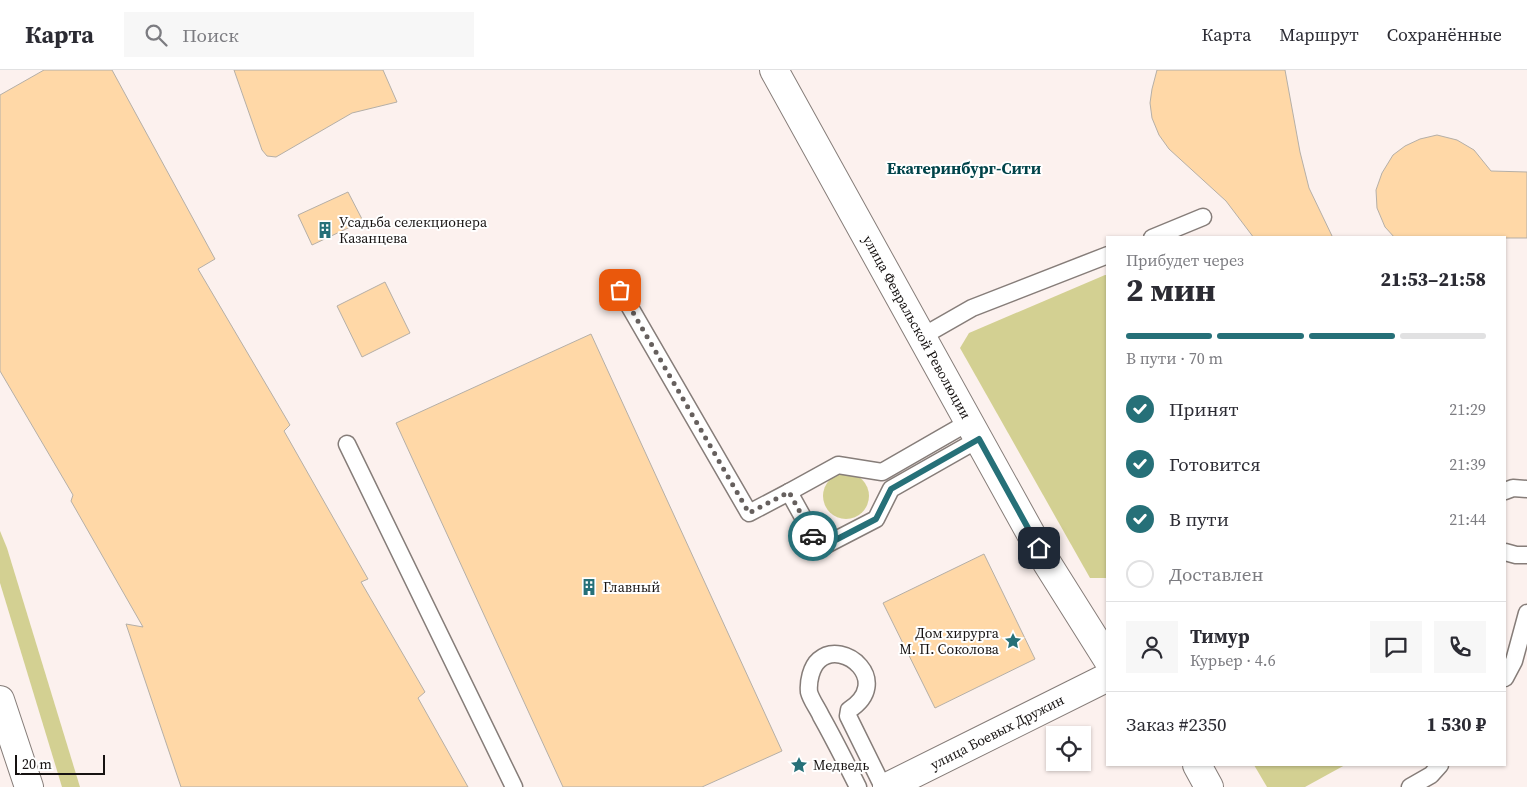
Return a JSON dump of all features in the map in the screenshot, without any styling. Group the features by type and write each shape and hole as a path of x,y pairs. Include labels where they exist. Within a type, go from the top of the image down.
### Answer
{"street":[{"name":"улица Февральской Революции","path":"774,70 1047,563 1106,657"},
{"name":"улица Боевых Дружин","path":"887,787 1106,678"},
{"path":"0,700 29,787"},
{"path":"1198,766 1209,787"}],"lane":[{"path":"1157,236 1203,218"},
{"path":"923,336 972,308 1106,256"},
{"path":"620,290 749,513 838,464 882,472 974,430"},
{"path":"789,492 820,548 876,519 891,489 974,430"},
{"path":"347,444 514,787"},
{"path":"1506,491 1513,488 1527,489"},
{"path":"1506,552 1527,555"},
{"path":"1506,676 1514,661 1527,613"},
{"path":"858,787 809,693 811,671 819,660 832,654 843,655 856,662 865,673 867,685 864,696 860,703 849,710 848,716 883,787"},
{"path":"1410,787 1431,774 1439,766"}],"shaded area":[{"path":"1106,275 1106,578 1090,578 960,348 969,333"},
{"path":"841,473 851,473 865,483 869,496 865,509 859,515 851,519 841,519 827,509 823,501 823,491 833,477"},
{"path":"0,531 7,548 80,787 62,787 0,583"},
{"path":"1255,766 1343,766 1305,787 1267,787"}],"building":[{"path":"44,70 112,70 215,259 198,269 290,425 284,431 368,579 361,582 425,692 418,698 468,787 181,787 126,624 143,627 71,501 73,495 0,371 0,95"},
{"path":"234,70 383,70 397,102 352,113 276,157 267,156 262,150"},
{"path":"1157,70 1285,70 1300,152 1309,188 1332,236 1252,236 1226,201 1169,149 1159,135 1152,118 1150,103"},
{"path":"1437,135 1457,140 1474,150 1491,171 1527,172 1527,238 1506,238 1506,236 1393,236 1385,227 1377,208 1376,190 1382,173 1393,155 1405,146 1420,139"},
{"name":"Усадьба селекционера Казанцева","path":"348,192 363,221 312,245 298,215"},
{"path":"385,282 410,333 362,357 337,306"},
{"name":"Главный","path":"591,334 782,751 702,787 563,787 396,423"},
{"path":"984,554 1035,659 935,708 883,603"}],"way so far":[{"path":"620,290 749,513 789,492 813,536"}],"place":[{"name":"Усадьба селекционера Казанцева","path":"325,230"},
{"name":"Главный","path":"589,587"},
{"name":"Дом хирурга М. П. Соколова","path":"1013,641"},
{"name":"Медведь","path":"799,765"}],"district":[{"name":"Екатеринбург-Сити","path":"964,168"}],"route":[{"path":"813,536 820,548 876,519 891,489 979,439 1039,548"}]}
